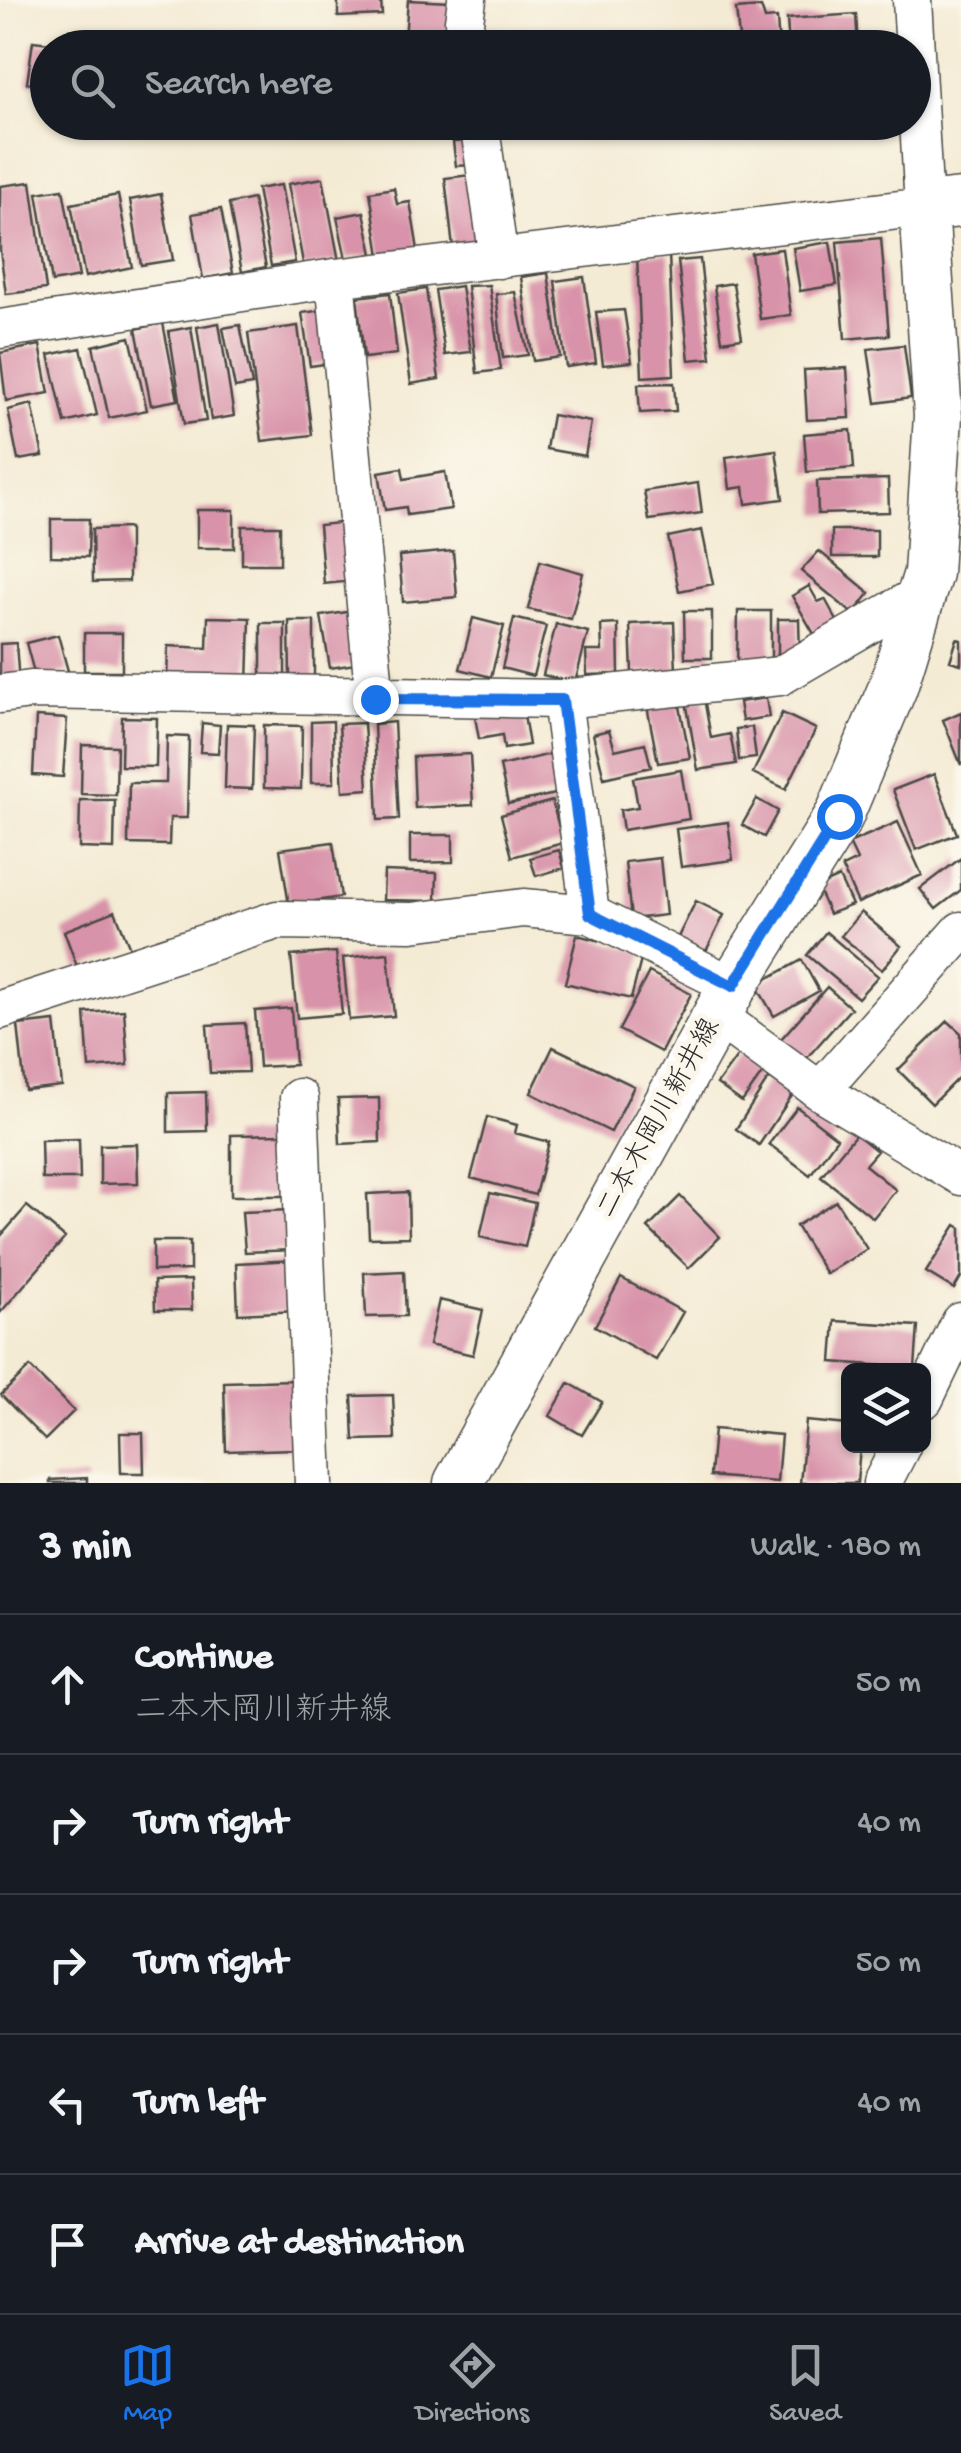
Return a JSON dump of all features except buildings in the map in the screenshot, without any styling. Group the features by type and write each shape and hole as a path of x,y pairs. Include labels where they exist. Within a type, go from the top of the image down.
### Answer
{"main road":[{"name":"二本木岡川新井線","path":"458,1483 725,1001 839,816 893,688 936,573 943,205"}],"street":[{"path":"465,30 467,0"},
{"path":"912,0 917,30"},
{"path":"0,328 335,278 943,205 931,126"},
{"path":"482,140 499,259"},
{"path":"335,278 375,699"},
{"path":"0,694 31,690 562,700 780,676 936,573"},
{"path":"562,700 590,914"},
{"path":"0,1010 277,920 412,922 523,908 590,914 725,1001 820,1091 961,1176"},
{"path":"820,1091 961,931"},
{"path":"298,1098 314,1483"},
{"path":"931,1384 961,1322"},
{"path":"882,1483 897,1453"}],"route":[{"path":"375,699 562,700 590,914 733,986 839,816"}]}
